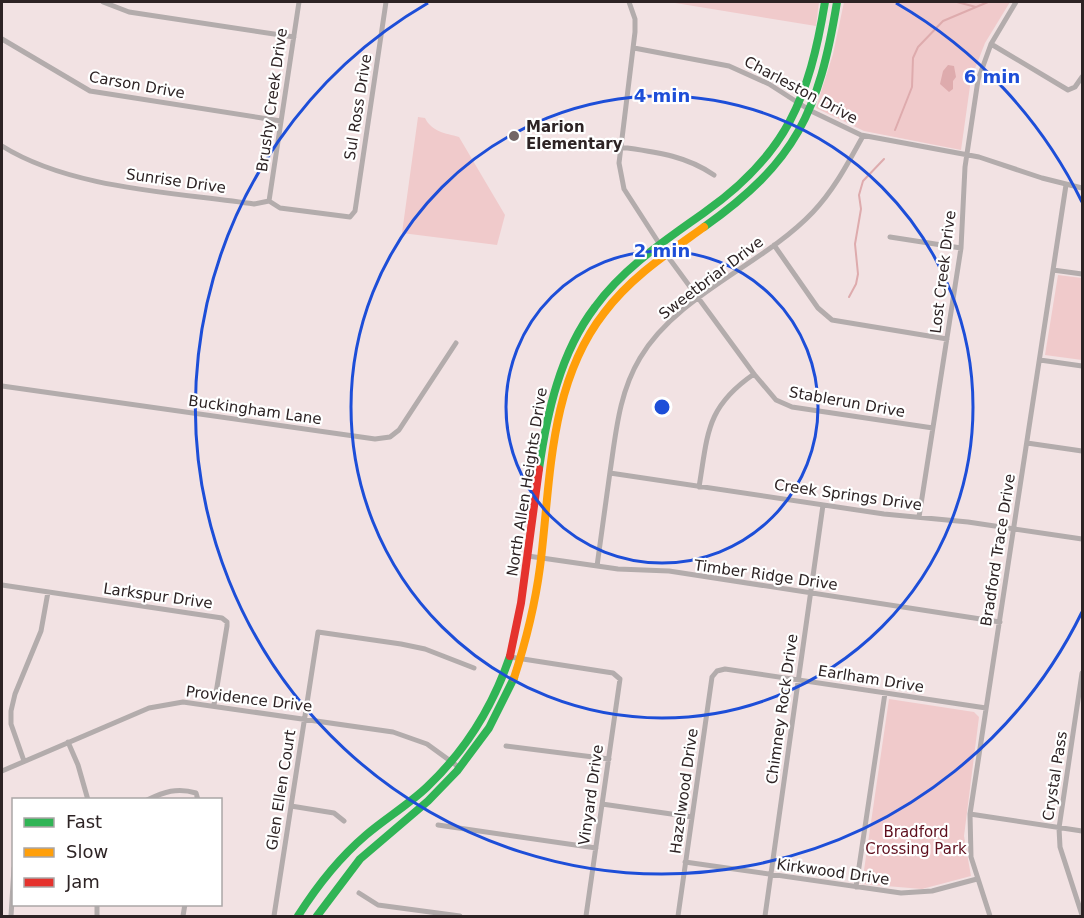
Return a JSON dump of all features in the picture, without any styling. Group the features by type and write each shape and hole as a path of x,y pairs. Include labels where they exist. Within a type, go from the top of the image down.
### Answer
{"main road":[{"name":"North Allen Heights Drive","path":"298,916 322,881 357,843 419,794 452,760 487,708 510,657 518,623 548,416 562,365 587,317 606,292 660,245 738,188 785,134 800,104 817,54 825,2"},
{"name":"North Allen Heights Drive","path":"317,916 346,875 367,852 433,796 460,768 492,724 521,659 530,622 559,419 573,368 592,330 614,300 666,254 745,197 763,180 796,139 811,111 829,54 837,2"}],"street":[{"path":"103,2 129,12 294,37"},
{"name":"Brushy Creek Drive","path":"269,201 299,2"},
{"name":"Sul Ross Drive","path":"352,216 355,211 386,2"},
{"path":"628,2 635,19 634,48 620,147 619,163 624,189 666,254 700,299"},
{"name":"Lost Creek Drive","path":"920,517 961,248 967,156 978,80 991,44 1016,2"},
{"name":"Carson Drive","path":"2,39 90,91 281,121"},
{"path":"991,44 1068,90 1075,87 1083,77"},
{"name":"Charleston Drive","path":"634,48 729,66 769,84 811,111 863,136 998,162 1066,185 1083,188"},
{"name":"Sweetbriar Drive","path":"597,566 618,414 630,376 655,337 671,320 774,245 812,213 828,195 863,136"},
{"name":"Sunrise Drive","path":"2,146 45,169 81,179 254,204 269,201 280,208 347,218 352,216"},
{"path":"620,147 680,157 696,163 714,175"},
{"name":"Bradford Trace Drive","path":"990,916 976,879 971,856 970,814 1066,185"},
{"path":"890,237 961,248"},
{"path":"774,245 818,308 832,320 947,339"},
{"path":"1053,270 1083,274"},
{"name":"Stablerun Drive","path":"700,299 754,374 776,400 792,407 933,428"},
{"name":"Buckingham Lane","path":"2,386 375,439 390,437 399,430 456,343"},
{"path":"1040,360 1083,366"},
{"path":"699,487 714,415 727,395 754,374"},
{"path":"1027,443 1083,452"},
{"name":"Creek Springs Drive","path":"610,473 823,505 1083,539"},
{"name":"Chimney Rock Drive","path":"765,916 823,505"},
{"name":"Timber Ridge Drive","path":"528,556 597,566 669,571 1000,622"},
{"name":"Larkspur Drive","path":"2,585 224,620 227,626 214,705"},
{"path":"24,760 11,724 11,711 15,694 38,640 48,592"},
{"name":"Glen Ellen Court","path":"274,916 318,632 409,645 474,668"},
{"path":"510,657 521,659"},
{"name":"Vinyard Drive","path":"521,659 613,673 618,677 620,683 586,916"},
{"name":"Earlham Drive","path":"717,671 725,669 987,708"},
{"name":"Hazelwood Drive","path":"678,916 712,677 717,671"},
{"name":"Crystal Pass","path":"1083,672 1059,828 1060,847 1083,915"},
{"path":"856,887 885,693"},
{"name":"Providence Drive","path":"2,771 24,760 165,704 214,705 407,736 427,744 460,768"},
{"path":"68,742 78,765 87,798"},
{"path":"506,746 609,759"},
{"path":"152,798 171,790 197,796"},
{"path":"602,804 692,817"},
{"path":"291,806 334,813 344,821"},
{"path":"970,814 1083,831"},
{"path":"438,825 596,848"},
{"name":"Kirkwood Drive","path":"686,862 856,887 916,893 976,879"},
{"path":"359,894 378,905 460,916"},
{"path":"11,916 12,900"}],"green space":[{"path":"669,2 819,2 816,26"},
{"path":"844,2 1010,2 985,43 971,79 961,150 864,131 816,108 833,54"},
{"path":"418,117 425,118 439,131 459,137 505,215 497,245 402,233"},
{"path":"1058,275 1082,278 1082,360 1045,355"},
{"name":"Bradford Crossing Park","path":"889,699 974,712 979,717 964,836 971,876 922,889 862,884"}],"shaded area":[{"path":"948,65 954,66 956,77 953,81 953,89 949,92 940,84 943,71"}],"waterway":[{"path":"957,2 976,7"},
{"path":"895,130 912,87 913,58 918,47 943,21 988,2"},
{"path":"849,297 858,274 855,244 861,209 859,195 863,181 884,159"}],"traffic: fast":[{"path":"539,469 546,427 557,384 583,325 619,279 733,190 756,168 775,145 802,95 819,36 825,2"},
{"path":"704,227 761,180 782,156 798,131 822,74 837,2"},
{"path":"298,916 321,883 347,853 420,794 454,758 486,710 510,656"},
{"path":"317,916 360,859 428,801 457,771 489,728 514,678"}],"traffic: slow":[{"path":"514,678 536,595 555,435 572,371 586,341 615,300 651,266 704,227"}],"traffic: jam":[{"path":"510,656 521,603 539,469"}],"place":[{"name":"Marion Elementary","path":"514,136"}]}
